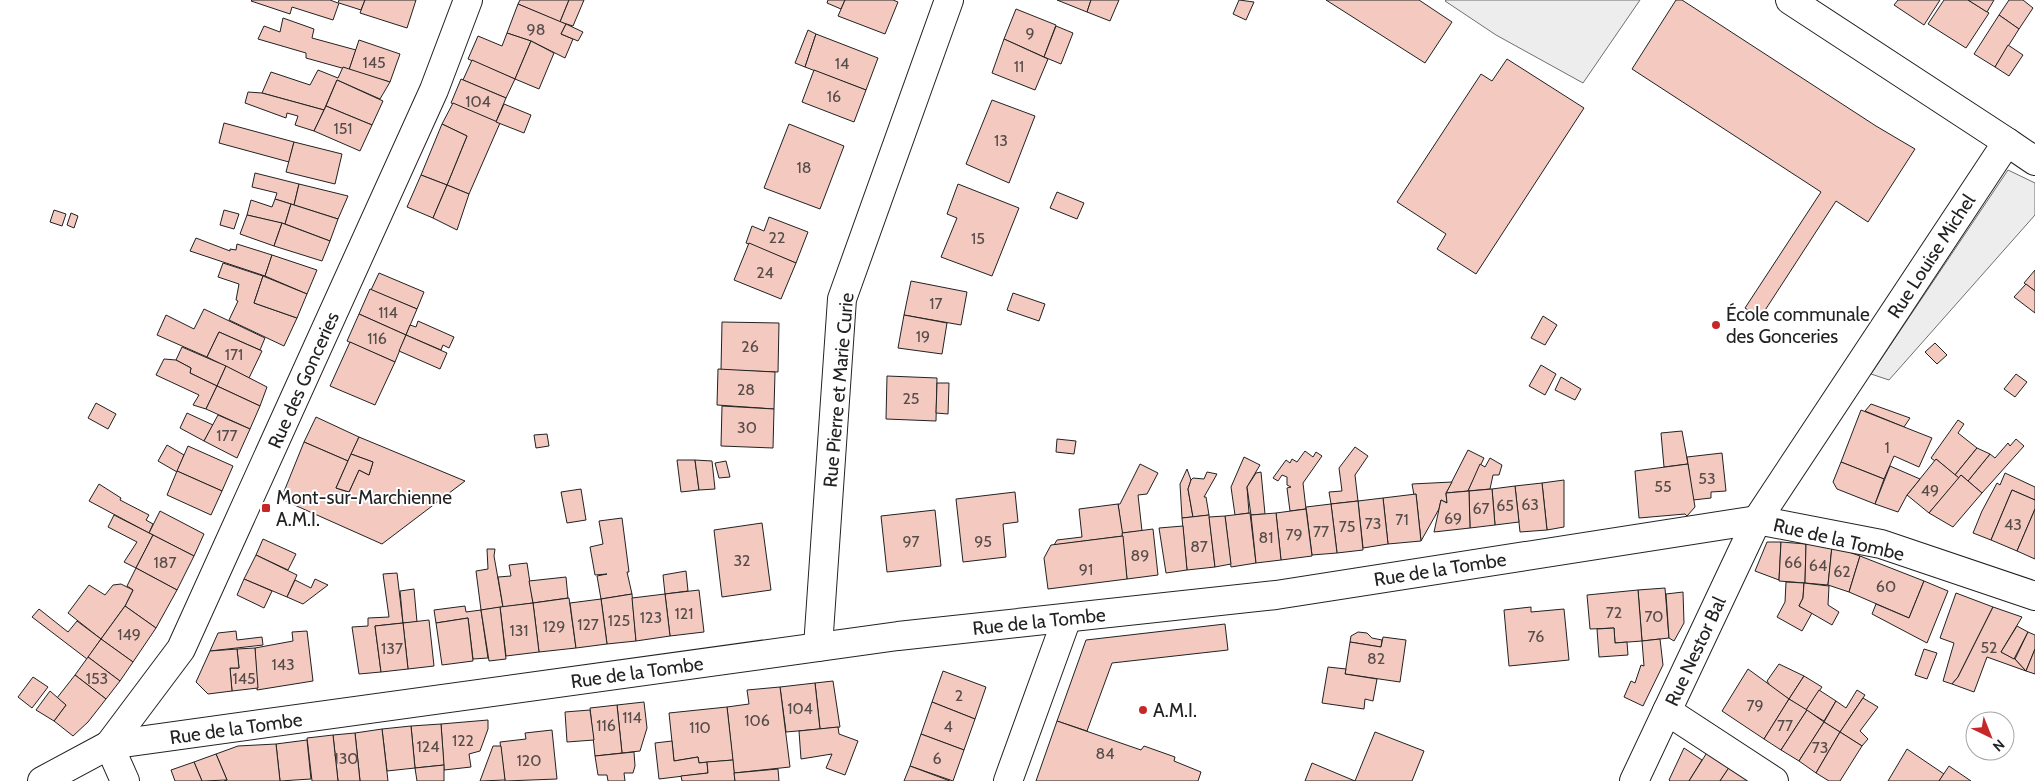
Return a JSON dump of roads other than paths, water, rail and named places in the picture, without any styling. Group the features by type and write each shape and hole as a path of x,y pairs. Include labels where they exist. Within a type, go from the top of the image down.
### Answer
{"street":[{"name":"Rue des Gonceries","path":"110,745 181,649 434,90 468,0"},
{"name":"Rue Pierre et Marie Curie","path":"818,647 842,299 950,0"},
{"path":"1790,0 2035,161"},
{"name":"Rue Louise Michel","path":"1757,520 2007,142"},
{"name":"Rue de la Tombe","path":"42,781 110,745 898,636 1276,595 1757,520 1881,544 2035,596"},
{"name":"Rue Nestor Bal","path":"1634,781 1757,520"},
{"path":"1008,781 1067,618"},
{"path":"1667,711 1774,781"},
{"path":"110,745 125,781"}],"place":[{"name":"École communale des Gonceries","path":"1716,325"},
{"name":"Mont-sur-Marchienne A.M.I.","path":"266,508"},
{"name":"A.M.I.","path":"1143,710"}]}
